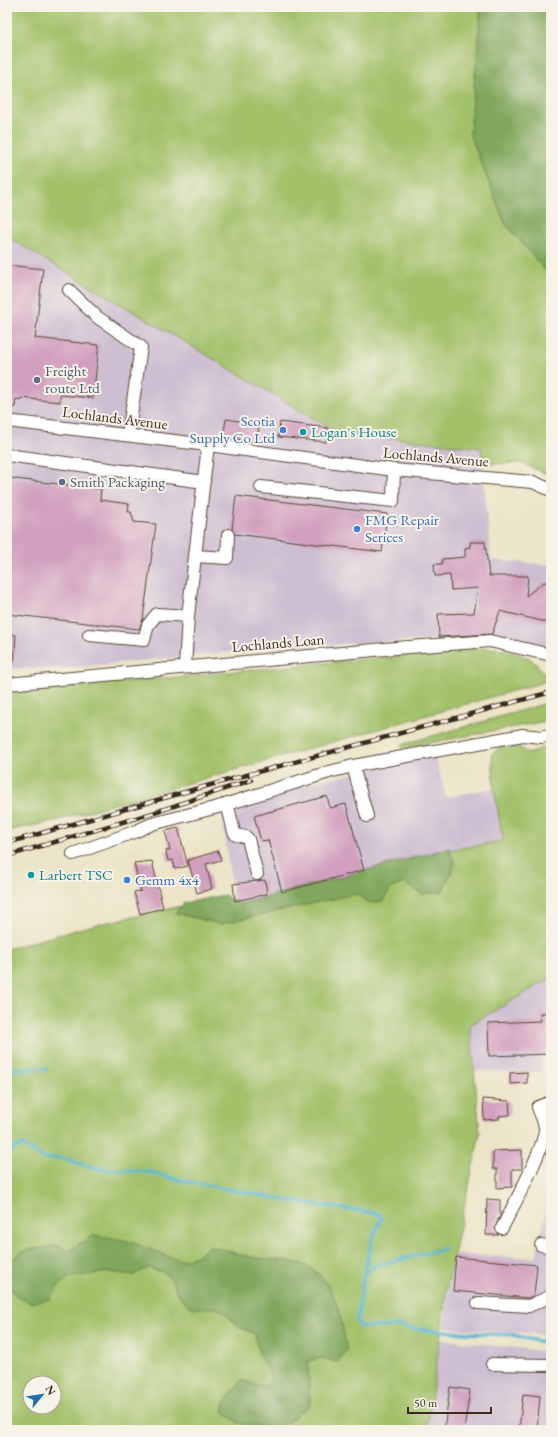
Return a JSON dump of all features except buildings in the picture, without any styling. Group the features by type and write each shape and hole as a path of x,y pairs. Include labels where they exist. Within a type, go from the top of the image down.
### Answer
{"street":[{"path":"69,290 97,317 141,347 128,435"},
{"name":"Lochlands Avenue","path":"7,421 208,445 394,470 533,482 551,490"},
{"path":"186,667 188,616 208,445"},
{"path":"7,455 204,482"},
{"path":"261,487 393,501 394,470"},
{"path":"195,556 227,558 228,535"},
{"path":"89,635 144,640 148,625 157,614 188,616"},
{"name":"Lochlands Loan","path":"7,684 396,648 490,641 551,655"},
{"path":"73,854 152,824 218,807 227,803 353,766 523,735 542,737 551,736"},
{"path":"353,766 367,816"},
{"path":"227,803 234,832 236,835 246,837 248,840 257,874"},
{"path":"502,1228 532,1168 544,1134 545,1128 538,1106 551,1102"},
{"path":"478,1303 529,1306 551,1296"},
{"path":"492,1364 551,1365"}],"shaded area":[{"path":"7,237 337,432 481,448 491,560 551,565 551,646 492,637 281,647 69,668 7,669"},
{"path":"434,753 446,797 494,788 504,841 450,850 234,905 222,815 250,799"},
{"path":"551,978 551,1056 542,1056 542,1072 475,1071 470,1025"},
{"path":"551,1185 551,1335 443,1328 454,1254 536,1258"},
{"path":"439,1339 551,1352 551,1430 427,1430"}],"green space":[{"path":"7,7 481,7 470,134 505,223 551,277 551,476 521,463 483,464 481,448 337,432 7,237"},
{"path":"481,7 551,7 551,277 505,223 470,134"},
{"path":"497,648 530,658 551,680 55,821 7,831 7,693 472,649"},
{"path":"551,702 551,720 403,748 401,745"},
{"path":"551,743 551,978 470,1025 480,1133 447,1288 427,1430 7,1430 7,949 90,926 223,897 234,905 450,850 503,841 494,788 492,754 503,744 516,745 529,754"},
{"path":"449,848 455,864 442,892 422,894 404,883 391,888 383,901 371,903 355,894 220,924 175,913 184,903 224,895 240,904"},
{"path":"92,1236 127,1241 171,1258 185,1260 192,1258 209,1246 251,1257 289,1261 302,1264 314,1270 330,1289 339,1313 347,1351 337,1362 321,1358 308,1361 310,1405 287,1423 273,1429 238,1423 223,1411 226,1400 241,1380 256,1385 265,1386 272,1379 259,1353 255,1334 238,1327 225,1312 216,1308 194,1308 187,1305 177,1293 172,1280 163,1272 148,1268 133,1275 110,1272 70,1277 59,1285 50,1299 31,1303 18,1297 12,1292 8,1277 10,1266 20,1253 34,1249 56,1246 60,1246 68,1251"}],"waterway":[{"path":"7,1069 47,1069"},
{"path":"7,1154 22,1145 44,1158 61,1158 99,1169 150,1172 180,1180 286,1200 380,1214 382,1218 373,1236 364,1274 357,1321 361,1327 402,1326 417,1329 466,1333 513,1335 537,1341 551,1342"},
{"path":"366,1272 377,1265 444,1249"}],"railway":[{"path":"7,843 192,790 551,692"},
{"path":"7,856 153,813 251,780"}],"place":[{"name":"Freight route Ltd","path":"37,380"},
{"name":"Scotia Supply Co Ltd","path":"283,430"},
{"name":"Logan's House","path":"303,432"},
{"name":"Smith Packaging","path":"62,482"},
{"name":"FMG Repair Serices","path":"357,529"},
{"name":"Larbert TSC","path":"31,875"},
{"name":"Gemm 4x4","path":"127,880"}]}
